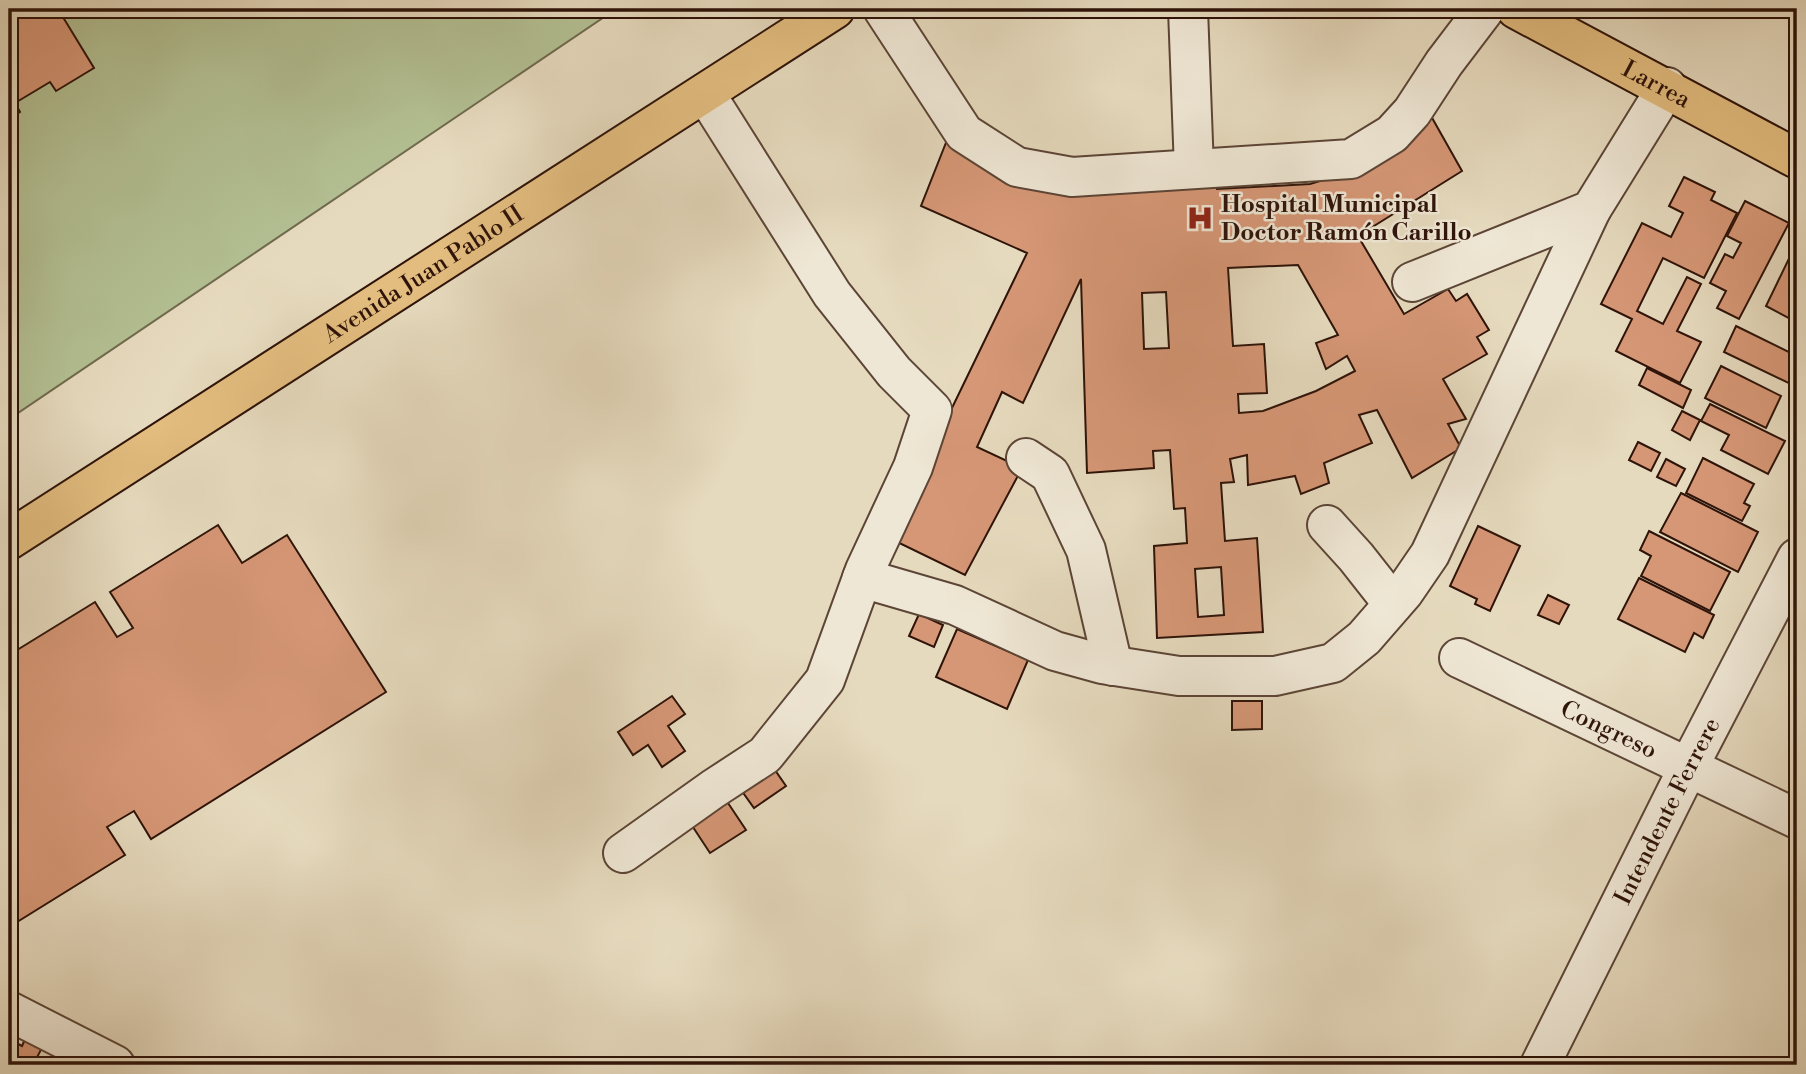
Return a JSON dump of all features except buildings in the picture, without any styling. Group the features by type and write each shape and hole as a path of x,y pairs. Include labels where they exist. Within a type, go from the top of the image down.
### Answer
{"main road":[{"name":"Avenida Juan Pablo II","path":"9,540 835,9"},
{"name":"Larrea","path":"1530,11 1797,159"}],"street":[{"path":"883,9 964,133 1017,167 1072,177 1351,159 1392,134 1412,112 1444,63 1485,9"},
{"path":"1188,9 1194,169"},
{"path":"862,578 955,604 1055,650 1113,666 1179,676 1229,677 1275,676 1333,663 1364,638 1430,554 1591,210 1667,88"},
{"path":"623,853 765,755 825,680 862,578 913,467 932,410 894,372 832,294 705,93"},
{"path":"1412,282 1591,210"},
{"path":"1026,458 1050,474 1086,550 1113,666"},
{"path":"1328,525 1393,604"},
{"name":"Intendente Ferrere","path":"1540,1065 1689,766 1797,558"},
{"name":"Congreso","path":"1459,658 1797,819"},
{"path":"9,1011 115,1065"}],"green space":[{"path":"9,9 616,9 9,419"}],"place":[{"name":"Hospital Municipal Doctor Ramón Carillo","path":"1200,218"}]}
